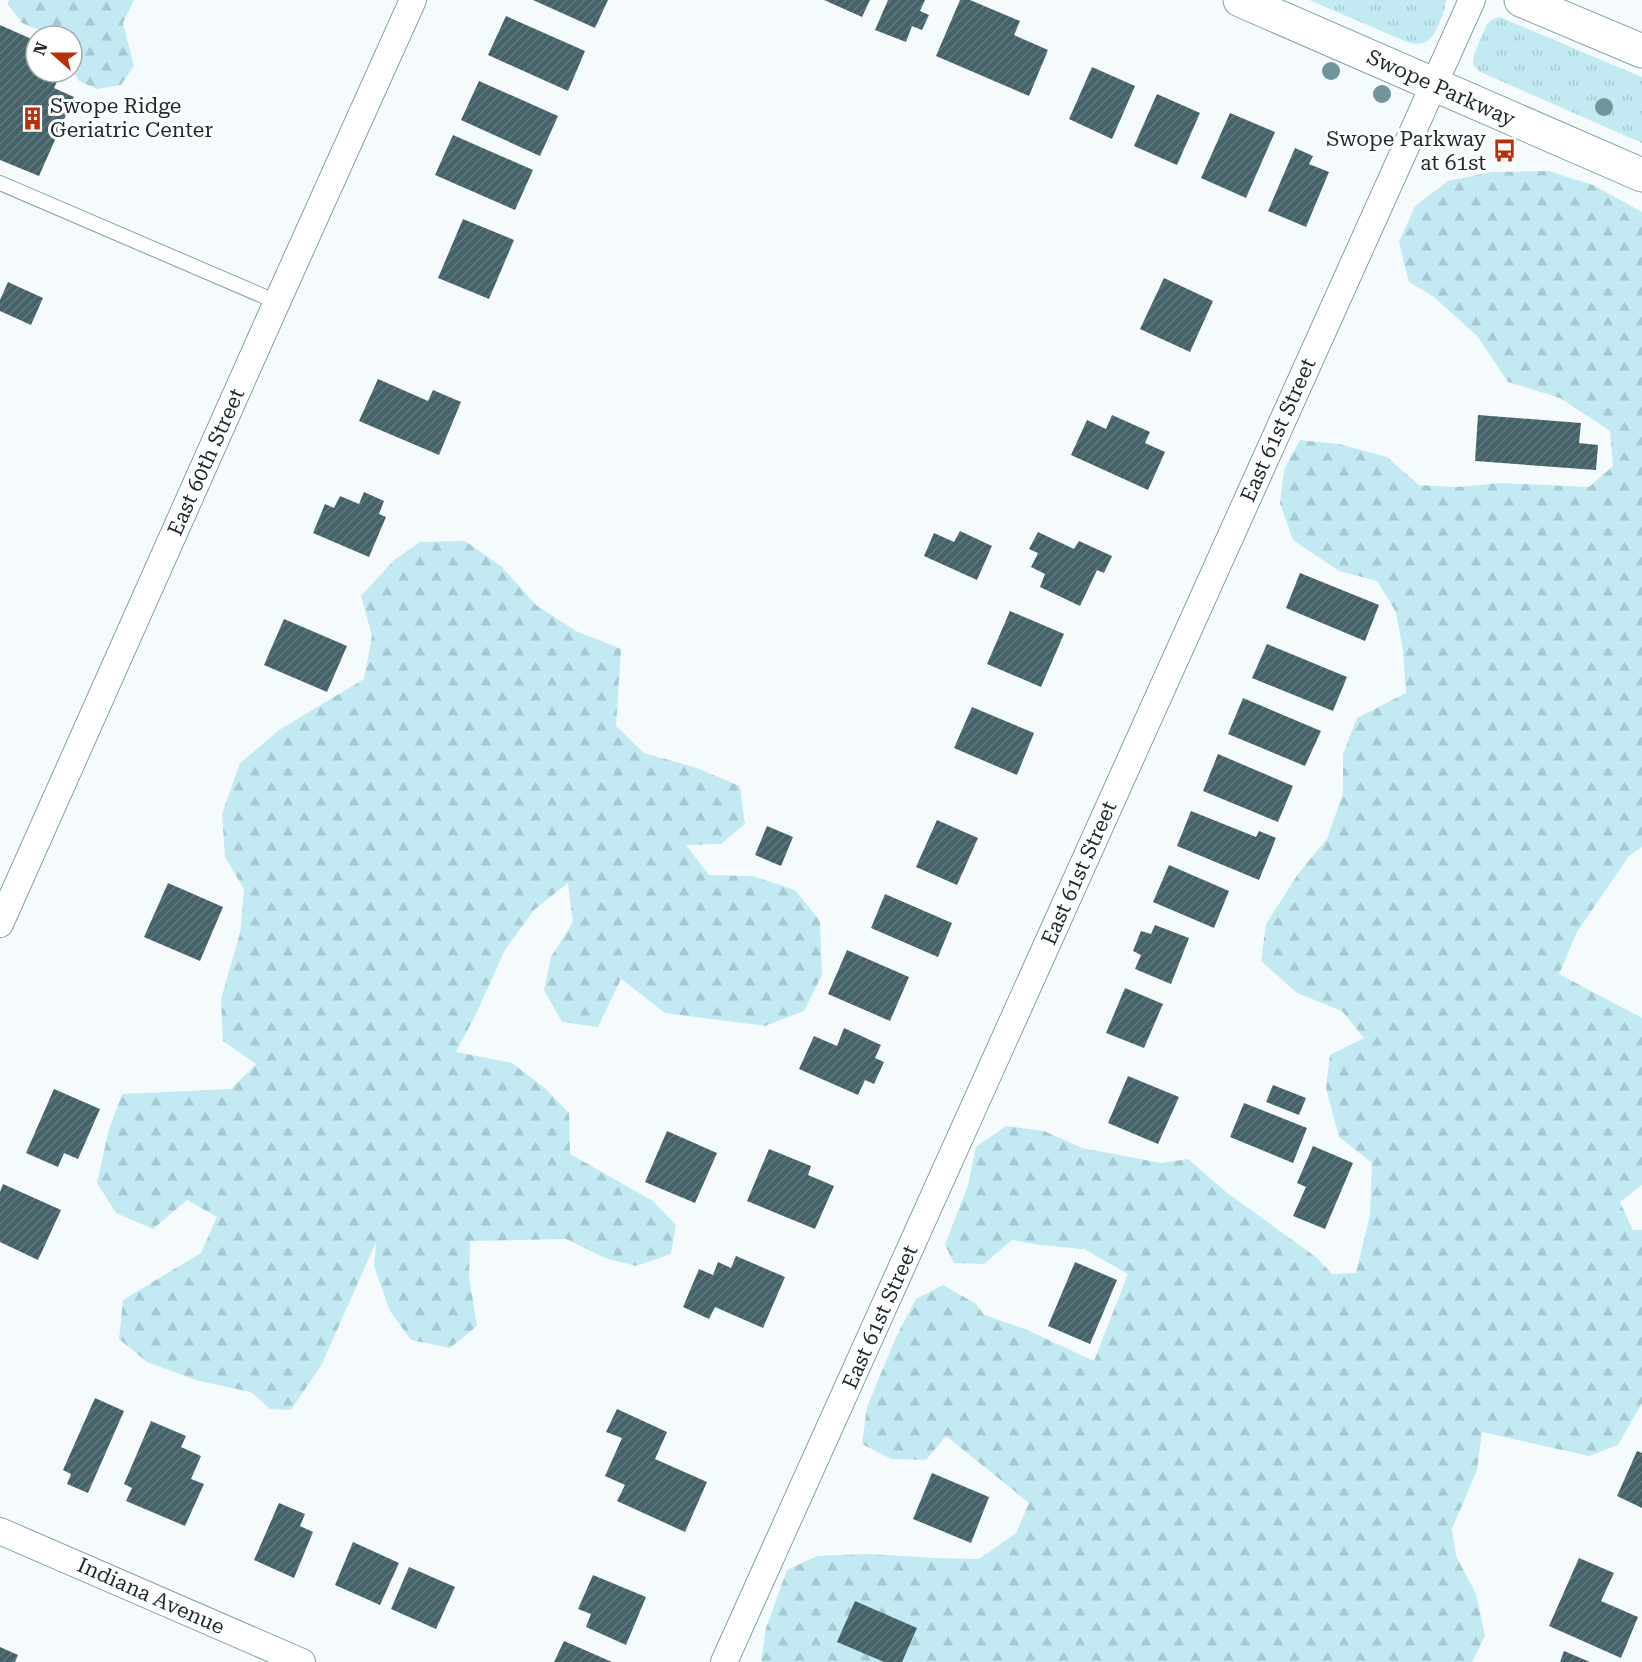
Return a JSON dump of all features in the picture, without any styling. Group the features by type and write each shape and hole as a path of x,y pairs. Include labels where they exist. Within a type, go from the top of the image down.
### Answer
{"main road":[{"name":"Swope Parkway","path":"1240,0 1642,175"},
{"path":"1521,0 1642,51"}],"street":[{"name":"East 60th Street","path":"0,924 413,0"},
{"name":"East 61st Street","path":"724,1662 1472,0"},
{"name":"Indiana Avenue","path":"0,1531 302,1662"}],"lane":[{"path":"0,183 277,302"}],"green space":[{"path":"9,0 134,0 123,23 134,66 121,85 97,89 84,83 84,24 24,24 8,4"},
{"path":"1309,0 1446,0 1446,5 1433,35 1426,42 1416,44"},
{"path":"1500,17 1642,77 1642,143 1478,71 1473,64 1474,54 1487,24"},
{"path":"1548,171 1593,185 1642,212 1642,847 1629,856 1577,932 1559,974 1642,1018 1642,1185 1620,1202 1633,1230 1642,1230 1642,1403 1618,1445 1589,1456 1482,1432 1477,1470 1452,1529 1456,1556 1476,1594 1485,1636 1472,1662 761,1662 766,1628 787,1570 817,1556 868,1554 979,1559 1016,1533 1029,1503 946,1436 926,1460 891,1459 862,1444 867,1407 896,1337 916,1299 943,1285 976,1304 984,1315 1025,1329 1094,1361 1128,1274 1084,1249 1012,1240 984,1264 954,1263 945,1245 968,1185 976,1147 1006,1126 1044,1131 1082,1148 1161,1163 1188,1159 1226,1192 1317,1258 1332,1274 1356,1273 1370,1215 1372,1163 1339,1137 1326,1088 1330,1055 1364,1038 1342,1011 1297,993 1261,961 1266,924 1298,874 1327,839 1343,793 1343,754 1357,718 1406,693 1403,652 1396,612 1377,581 1339,571 1293,540 1280,503 1284,470 1300,440 1339,444 1387,457 1419,485 1456,487 1500,483 1589,487 1613,466 1610,431 1560,398 1508,382 1478,337 1434,297 1409,282 1399,242 1415,206 1448,181 1491,172"},
{"path":"465,541 502,567 536,605 576,631 621,649 616,726 644,753 694,767 740,786 745,824 721,844 686,845 709,875 753,876 795,890 820,921 822,975 804,1011 765,1026 665,1013 621,979 598,1027 562,1022 544,990 551,957 573,922 568,883 534,910 505,950 456,1052 512,1063 546,1089 569,1113 570,1154 653,1201 676,1225 671,1254 636,1266 605,1258 566,1239 470,1241 469,1276 477,1326 450,1348 411,1340 390,1311 374,1266 376,1242 322,1364 291,1410 270,1409 251,1392 199,1381 147,1362 119,1339 123,1300 201,1253 217,1217 187,1200 153,1229 116,1213 97,1183 109,1129 122,1094 231,1089 256,1064 223,1041 221,999 240,933 244,889 225,857 222,814 240,763 279,730 364,679 372,636 361,596 394,560 420,542"}],"building":[{"path":"533,0 608,0 595,28"},
{"path":"824,0 870,0 862,17"},
{"path":"888,0 925,0 920,11 929,15 922,30 912,26 906,42 875,30"},
{"path":"960,0 970,0 1020,21 1014,35 1048,50 1029,96 936,56"},
{"path":"506,16 585,51 568,91 488,55"},
{"name":"Swope Ridge Geriatric Center","path":"0,25 24,36 24,84 56,84 54,88 74,97 39,176 0,160"},
{"path":"1092,67 1135,86 1112,139 1069,119"},
{"path":"479,81 558,116 540,156 461,120"},
{"path":"1157,94 1200,113 1177,165 1134,146"},
{"path":"1230,113 1275,132 1246,198 1201,178"},
{"path":"453,135 533,170 515,210 435,175"},
{"path":"1295,148 1313,156 1309,164 1329,172 1306,227 1268,211"},
{"path":"463,219 514,240 489,299 438,278"},
{"path":"1164,278 1213,301 1190,352 1140,329"},
{"path":"8,282 43,298 31,325 0,311 0,300"},
{"path":"378,379 428,401 433,390 461,402 439,455 359,421"},
{"path":"1112,415 1150,432 1145,443 1165,452 1148,490 1071,455 1087,420 1106,429"},
{"path":"1478,415 1581,423 1579,443 1598,445 1596,470 1475,461"},
{"path":"364,492 384,501 379,514 386,517 369,557 313,533 325,504 334,508 340,496 359,504"},
{"path":"960,531 992,546 977,580 924,556 934,533 954,542"},
{"path":"1038,532 1074,549 1079,541 1112,556 1104,573 1097,570 1080,606 1040,587 1045,574 1031,567 1038,553 1029,549"},
{"path":"1300,573 1379,605 1365,641 1286,608"},
{"path":"1010,611 1064,634 1041,687 987,664"},
{"path":"284,619 347,646 327,692 264,665"},
{"path":"1267,644 1347,677 1333,711 1252,678"},
{"path":"1243,698 1321,731 1305,766 1228,734"},
{"path":"972,707 1034,733 1017,775 954,748"},
{"path":"1218,754 1293,786 1278,822 1203,791"},
{"path":"1191,811 1256,837 1259,831 1276,838 1259,880 1177,846"},
{"path":"937,820 978,838 957,885 916,867"},
{"path":"767,826 793,837 781,866 755,855"},
{"path":"1169,865 1229,891 1214,928 1153,902"},
{"path":"168,883 223,907 200,961 144,937"},
{"path":"885,894 952,923 938,957 871,928"},
{"path":"1155,925 1189,938 1171,984 1135,969 1141,955 1133,951 1141,931 1151,934"},
{"path":"847,950 909,977 890,1021 828,994"},
{"path":"1125,988 1163,1004 1144,1048 1106,1033"},
{"path":"844,1028 881,1045 875,1058 884,1062 874,1084 865,1080 858,1095 799,1069 814,1036 837,1046"},
{"path":"1128,1076 1179,1097 1158,1144 1108,1123"},
{"path":"1273,1085 1306,1098 1299,1115 1266,1102"},
{"path":"54,1089 100,1109 78,1159 64,1153 58,1167 26,1153"},
{"path":"1244,1103 1307,1128 1293,1163 1230,1137"},
{"path":"667,1131 717,1153 695,1203 645,1182"},
{"path":"1313,1146 1353,1163 1325,1229 1293,1216 1306,1187 1297,1183"},
{"path":"769,1149 811,1166 808,1175 834,1186 815,1229 747,1201"},
{"path":"3,1184 61,1210 38,1260 0,1242 0,1192"},
{"path":"736,1256 785,1277 763,1328 715,1307 709,1319 683,1307 699,1269 713,1275 718,1262 731,1268"},
{"path":"1075,1262 1117,1280 1090,1344 1048,1326"},
{"path":"95,1398 124,1411 88,1493 67,1484 71,1474 63,1470"},
{"path":"617,1409 667,1432 655,1459 707,1482 685,1532 617,1501 625,1485 605,1476 622,1438 606,1432"},
{"path":"151,1421 186,1436 181,1447 201,1456 191,1479 204,1484 185,1526 126,1501 132,1488 124,1484"},
{"path":"1637,1451 1642,1453 1642,1508 1617,1496"},
{"path":"932,1473 989,1497 971,1543 913,1519"},
{"path":"279,1503 305,1514 300,1526 313,1532 294,1578 254,1560"},
{"path":"353,1542 399,1563 380,1605 335,1585"},
{"path":"1579,1558 1614,1573 1601,1601 1638,1617 1621,1658 1549,1626"},
{"path":"409,1567 455,1587 436,1629 391,1609"},
{"path":"593,1575 646,1597 626,1645 586,1627 591,1614 578,1609"},
{"path":"855,1601 917,1628 902,1662 884,1662 837,1642"},
{"path":"564,1641 612,1662 554,1662"},
{"path":"0,1647 18,1655 15,1662 0,1662"},
{"path":"1564,1651 1590,1662 1560,1662"}],"place":[{"name":"Swope Ridge Geriatric Center","path":"32,118"},
{"name":"Swope Parkway at 61st","path":"1504,151"}]}
